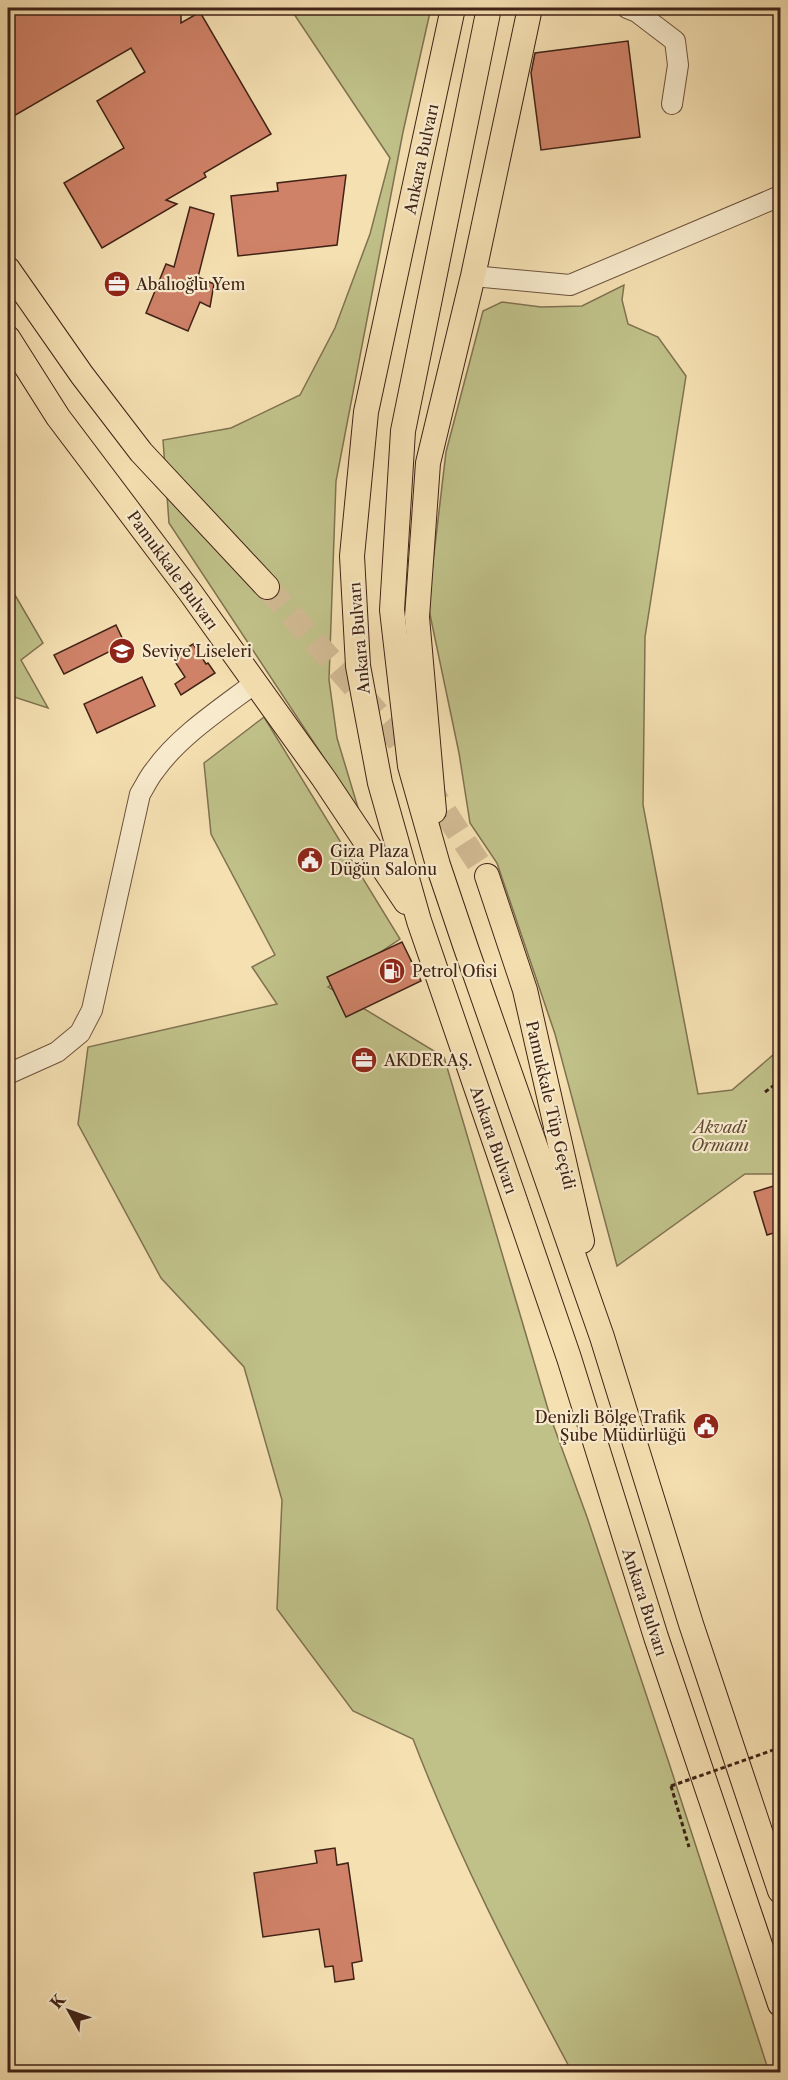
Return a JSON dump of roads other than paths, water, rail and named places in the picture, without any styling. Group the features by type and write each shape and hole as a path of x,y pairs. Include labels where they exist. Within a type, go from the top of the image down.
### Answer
{"main road":[{"name":"Ankara Bulvarı","path":"453,8 366,412 352,556 358,666 380,783 419,921 568,1358 656,1637 780,2004"},
{"path":"489,8 403,431 392,610 410,766 438,864 602,1337 691,1624 780,1891"},
{"path":"438,864 417,617 428,463 473,276 530,8"},
{"path":"8,269 82,375 141,452 267,587"},
{"name":"Pamukkale Bulvarı","path":"8,338 58,417 190,592 324,779 419,921"},
{"name":"Pamukkale Tüp Geçidi","path":"486,876 525,990 602,1337"}],"lane":[{"path":"627,8 637,12 675,41 678,65 672,104"},
{"path":"473,276 570,285 780,196"},
{"path":"8,1074 57,1052 80,1033 92,1010 140,794 155,769 178,745 211,716 255,683"}],"tunnel":[{"path":"267,587 387,724 487,876"}],"place":[{"name":"Abalıoğlu Yem","path":"117,284"},
{"name":"Seviye Liseleri","path":"122,651"},
{"name":"Giza Plaza Düğün Salonu","path":"310,860"},
{"name":"Petrol Ofisi","path":"392,971"},
{"name":"AKDER AŞ.","path":"364,1060"},
{"name":"Denizli Bölge Trafik Şube Müdürlüğü","path":"706,1426"}],"park label":[{"name":"Akvadi Ormanı","path":"720,1136"}]}
